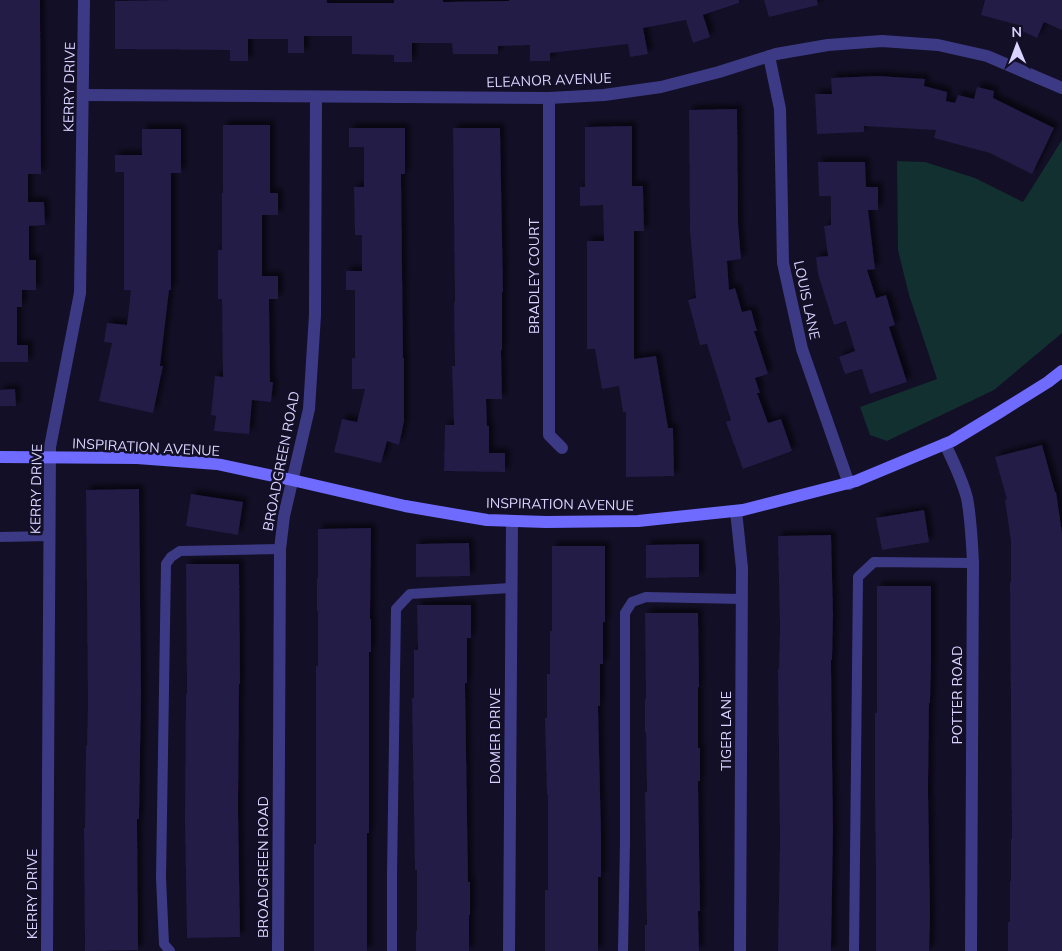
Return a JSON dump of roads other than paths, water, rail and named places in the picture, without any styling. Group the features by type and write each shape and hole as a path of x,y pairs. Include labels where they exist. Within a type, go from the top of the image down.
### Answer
{"street":[{"name":"KERRY DRIVE","path":"47,951 50,447 80,292 84,0"},
{"name":"ELEANOR AVENUE","path":"84,95 549,98 604,95 661,87 719,72 769,56 828,45 882,41 938,46 987,56 1062,88"},
{"name":"LOUIS LANE","path":"769,56 780,109 782,263 802,349 849,484"},
{"name":"BROADGREEN ROAD","path":"278,951 280,549 284,516 309,409 315,315 316,97"},
{"name":"BRADLEY COURT","path":"549,98 549,436 562,448"},
{"name":"INSPIRATION AVENUE","path":"0,457 137,458 217,464 404,506 487,520 638,520 736,511 849,484 945,444 1000,412 1062,371"},
{"name":"POTTER ROAD","path":"945,444 958,472 966,497 972,530 970,951"},
{"name":"TIGER LANE","path":"736,511 742,568 740,951"},
{"name":"DOMER DRIVE","path":"508,951 512,521"}],"lane":[{"path":"0,537 50,536"},
{"path":"170,951 164,944 161,878 166,564 170,557 180,551 280,549"},
{"path":"854,951 858,577 874,562 973,563"},
{"path":"392,951 396,609 410,594 511,588"},
{"path":"623,951 625,613 632,602 646,596 742,599"}]}
